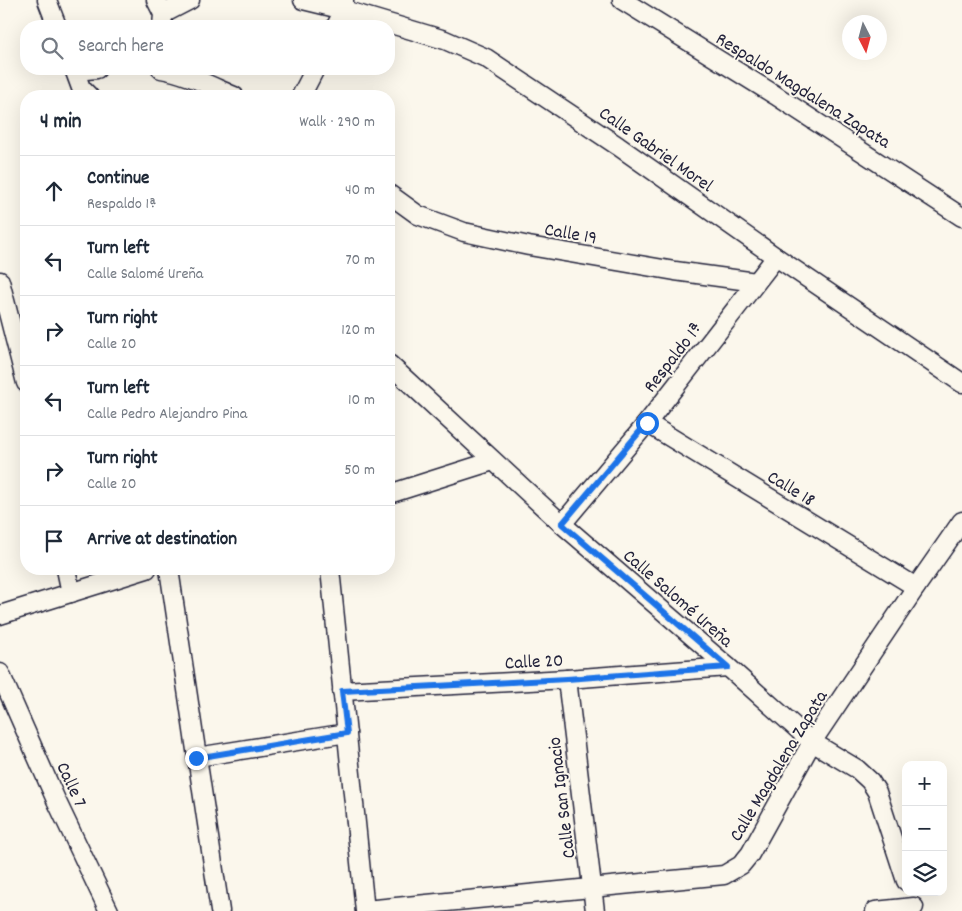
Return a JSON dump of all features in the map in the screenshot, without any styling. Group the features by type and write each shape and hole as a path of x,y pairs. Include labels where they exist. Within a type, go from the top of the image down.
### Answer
{"street":[{"path":"47,0 55,20"},
{"path":"160,13 190,0"},
{"name":"Calle Gabriel Morel","path":"303,0 344,5 387,20"},
{"name":"Respaldo Magdalena Zapata","path":"622,0 775,95 962,217"},
{"path":"338,20 344,5"},
{"name":"Calle Gabriel Morel","path":"395,23 445,40 486,58 618,146 776,257 962,383"},
{"path":"76,75 84,90"},
{"path":"184,75 220,90"},
{"path":"304,90 312,75"},
{"name":"Calle 19","path":"395,198 418,215 464,232 529,246 756,282"},
{"name":"Respaldo 1ª","path":"562,524 647,423 776,257"},
{"path":"0,281 20,359"},
{"name":"Calle Salomé Ureña","path":"395,370 562,524 812,742 857,769 870,781 877,792 902,869"},
{"name":"Calle 18","path":"647,423 916,587"},
{"path":"395,492 493,460"},
{"name":"Calle Magdalena Zapata","path":"365,911 724,875 741,865 750,854 812,742 962,521"},
{"path":"67,575 71,593"},
{"path":"0,615 128,575"},
{"path":"170,575 220,911"},
{"path":"331,575 365,911"},
{"name":"Calle 20","path":"342,691 567,679 728,667"},
{"name":"Calle 7","path":"0,673 56,800 109,911"},
{"name":"Calle San Ignacio","path":"567,679 595,911"},
{"path":"196,758 347,733"},
{"path":"875,911 913,903"}],"route":[{"path":"196,758 347,733 342,691 567,679 728,667 562,524 647,423"}]}
